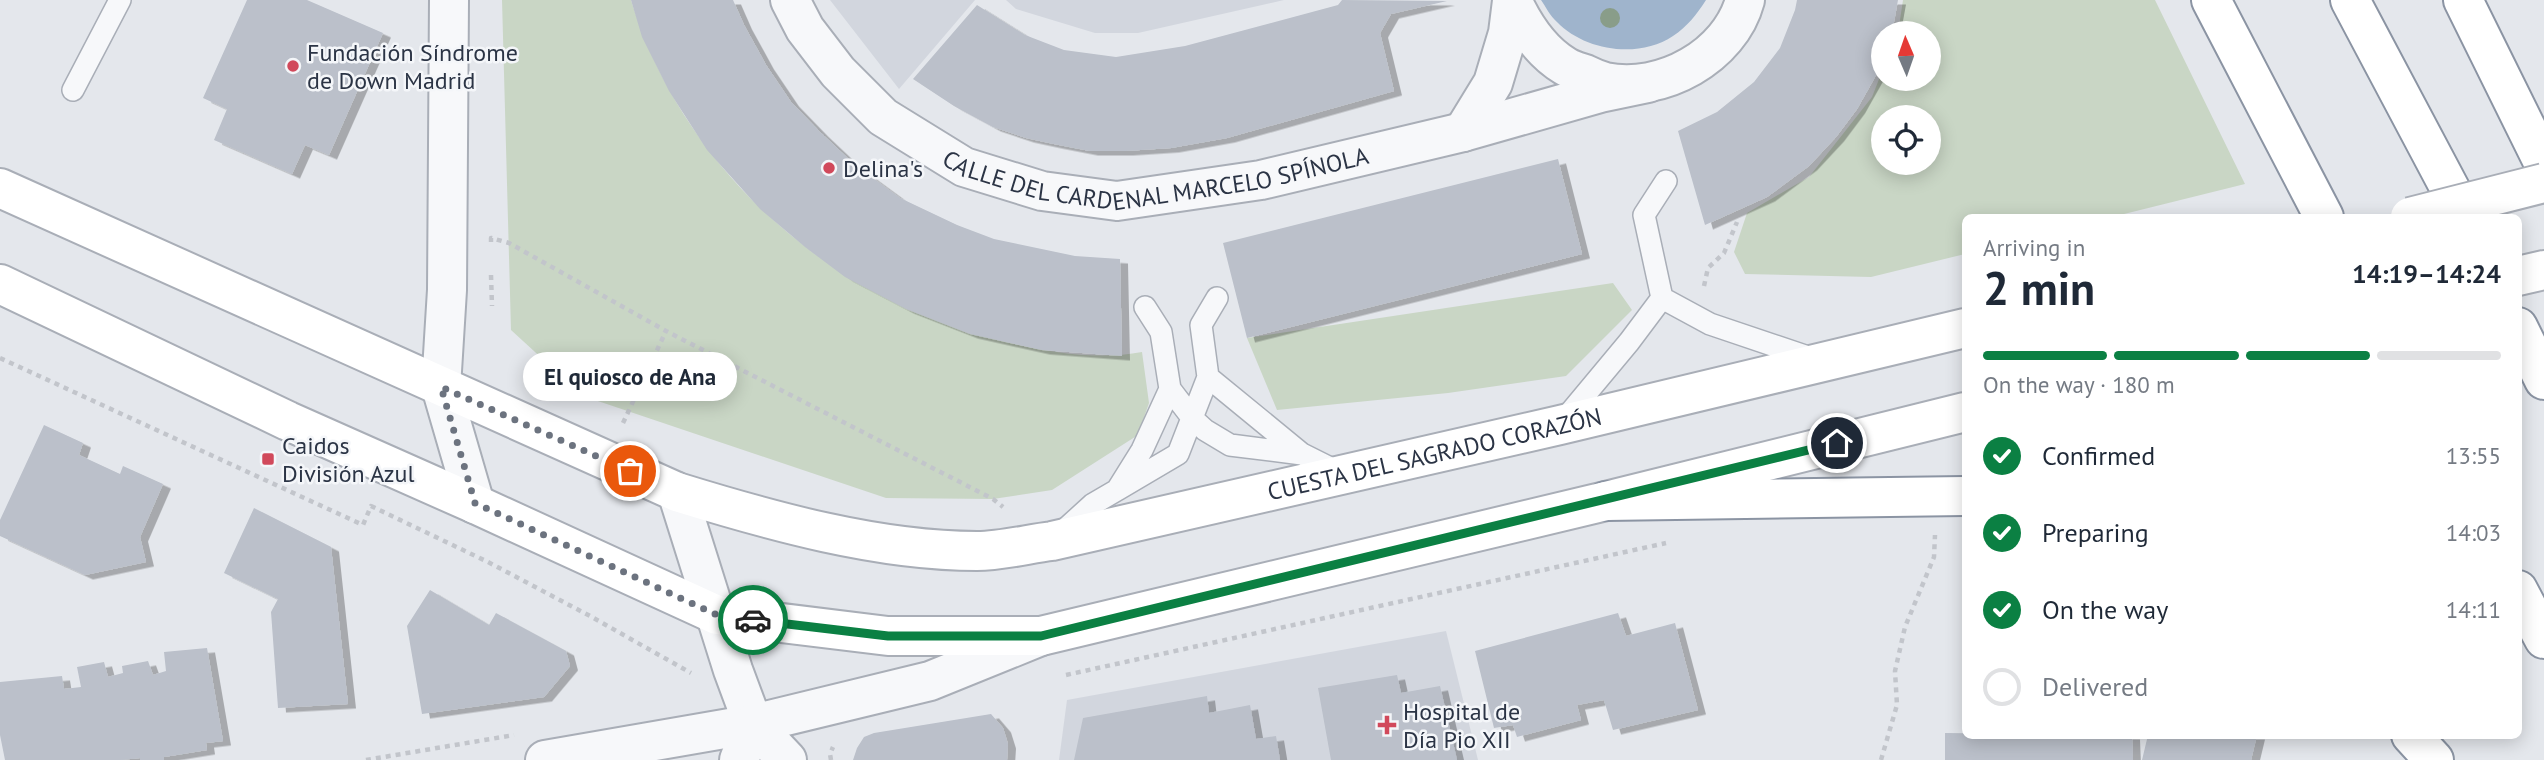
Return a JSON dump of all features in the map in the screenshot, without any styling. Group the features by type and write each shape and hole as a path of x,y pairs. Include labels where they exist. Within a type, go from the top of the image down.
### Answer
{"main road":[{"path":"2211,0 2322,214"},
{"path":"2350,0 2463,214"},
{"path":"2463,0 2544,164"},
{"path":"2422,214 2544,183"},
{"name":"CUESTA DEL SAGRADO CORAZÓN","path":"0,188 677,492 759,517 900,546 979,551 1052,541 1560,425 1962,329"},
{"path":"2522,275 2544,270"},
{"path":"0,284 288,421 475,503 717,615 888,636 1041,636 1962,413"},
{"path":"2522,335 2544,380"},
{"path":"1606,501 1962,496"},
{"path":"2522,598 2544,639"},
{"path":"2416,739 2434,760"}],"street":[{"path":"449,0 447,290 441,387 475,503"},
{"name":"CALLE DEL CARDENAL MARCELO SPÍNOLA","path":"790,0 805,29 838,72 883,117 964,167 1042,191 1117,201 1261,180 1463,132 1600,93 1648,83 1687,70 1719,46 1742,13 1745,0"},
{"name":"CALLE DEL CARDENAL MARCELO SPÍNOLA","path":"1463,132 1493,83 1508,33 1512,1"},
{"name":"CALLE DEL CARDENAL MARCELO SPÍNOLA","path":"1512,1 1533,39 1566,67 1606,82 1648,83"},
{"path":"677,492 752,724 787,760"},
{"path":"545,760 752,724 930,681 1041,636"},
{"path":"739,760 752,724"}],"lane":[{"path":"73,90 120,0"},
{"path":"1560,425 1662,298 1644,215 1665,181"},
{"path":"1052,541 1093,503 1178,454 1208,377 1201,325 1217,298"},
{"path":"1662,298 1710,324 1825,363"},
{"path":"1145,307 1161,332 1170,389 1193,419 1205,430 1230,444 1302,454"},
{"path":"1208,377 1302,454 1343,475"},
{"path":"1117,490 1142,450 1170,389"}],"path":[{"path":"1703,290 1708,268 1724,253 1737,222"},
{"path":"491,252 491,238 509,243 666,331 993,499 1008,511"},
{"path":"491,265 492,306"},
{"path":"0,358 363,525 371,506 488,562 696,676"},
{"path":"1054,678 1678,541"},
{"path":"1881,760 1896,705 1895,671 1905,626 1934,557"},
{"path":"831,760 830,754 835,741"}],"shaded area":[{"path":"830,0 975,0 899,89"},
{"path":"1006,0 1284,0 1138,33 1095,33 1016,9"},
{"path":"1446,631 1478,760 1059,760 1067,700"}],"green space":[{"path":"502,0 631,0 655,63 688,121 728,174 775,222 828,263 885,297 947,324 1043,350 1093,355 1142,352 1149,403 1138,435 1052,490 993,499 886,498 583,396 511,330"},
{"path":"1903,0 2155,0 2245,184 2124,214 1962,214 1962,255 1871,277 1745,274 1734,252 1747,213 1809,177 1874,91 1941,91 1941,21 1900,21"},
{"path":"1613,283 1632,310 1566,376 1448,393 1277,410 1247,338"}],"water":[{"path":"1541,0 1706,0 1683,29 1673,36 1644,48 1629,49 1582,40 1555,20"}],"building":[{"name":"Fundación Síndrome de Down Madrid","path":"247,0 307,0 383,33 329,155 305,145 292,174 214,140 227,109 203,98"},
{"path":"631,0 733,0 766,65 791,102 855,165 900,198 994,239 1075,256 1120,259 1122,356 1042,350 970,334 906,309 845,277 760,209 707,150 669,91 642,37"},
{"path":"1342,0 1447,1 1391,14 1380,33 1394,91 1227,138 1171,148 1090,151 1026,138 993,127 913,79 977,5 1025,35 1064,50 1116,57 1185,46 1338,5"},
{"path":"1797,0 1898,0 1894,21 1871,21 1871,84 1836,137 1809,166 1767,197 1705,225 1678,131 1717,112 1754,82 1780,48"},
{"path":"1558,159 1582,254 1247,338 1223,243"},
{"path":"44,425 83,443 79,455 120,474 123,466 163,484 140,537 146,562 85,575 0,536 0,520"},
{"path":"254,508 331,547 348,704 278,708 271,612 278,599 224,573"},
{"path":"430,590 489,625 496,613 566,651 570,666 544,697 422,714 407,626"},
{"path":"1618,613 1626,636 1675,623 1698,710 1613,730 1604,700 1577,705 1581,720 1517,737 1513,725 1494,728 1475,651"},
{"path":"207,648 223,741 206,743 207,750 164,757 164,760 5,760 0,735 0,682 62,676 64,689 81,687 77,667 104,662 108,677 123,673 122,666 148,661 153,675 166,671 164,652"},
{"name":"Hospital de Día Pio XII","path":"1397,675 1401,693 1440,686 1457,760 1331,760 1318,688"},
{"path":"1207,696 1209,713 1250,705 1256,739 1276,736 1280,760 1074,760 1083,718"},
{"path":"991,714 1003,728 1008,744 1007,760 853,760 864,737 874,733"},
{"path":"1945,733 1962,733 1962,739 2132,739 2133,760 1945,760"},
{"path":"2147,739 2256,739 2251,760 2142,760"}],"way so far":[{"path":"630,471 441,387 475,503 717,615 753,620"}],"place":[{"name":"Fundación Síndrome de Down Madrid","path":"293,66"},
{"name":"Delina's","path":"829,168"},
{"name":"Caidos División Azul","path":"268,459"},
{"name":"El quiosco de Ana","path":"630,471"},
{"name":"Hospital de Día Pio XII","path":"1387,725"}],"route":[{"path":"753,620 888,636 1041,636 1837,443"}]}
